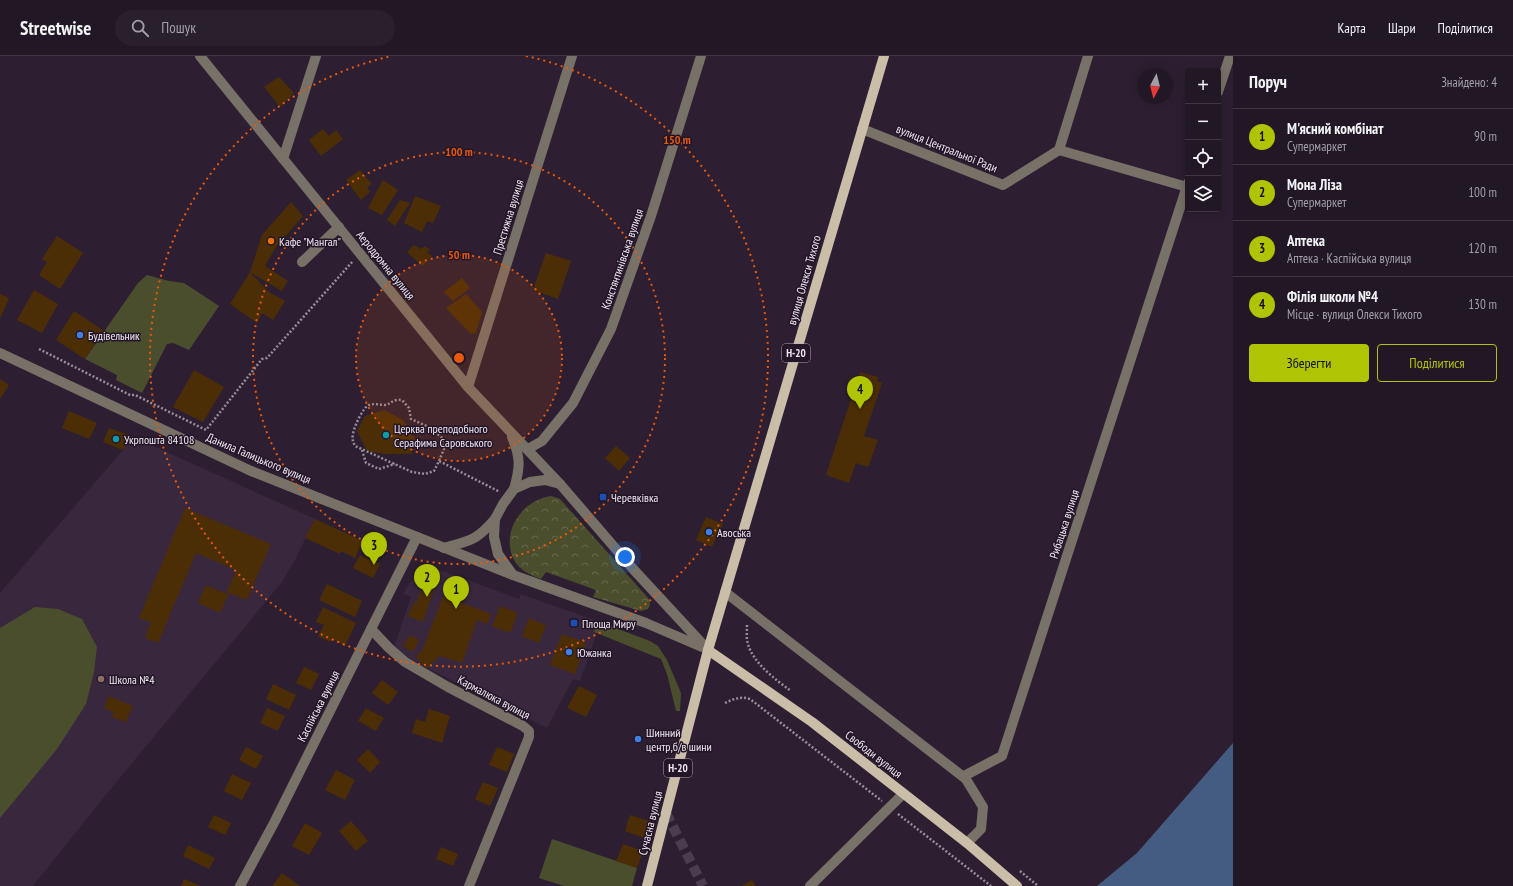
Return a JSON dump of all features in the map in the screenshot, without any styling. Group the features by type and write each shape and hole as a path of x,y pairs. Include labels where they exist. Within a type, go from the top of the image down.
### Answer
{"main road":[{"name":"вулиця Олекси Тихого","path":"708,650 884,56"},
{"name":"Свободи вулиця","path":"708,650 812,722 967,843 1017,886"},
{"name":"Сучасна вулиця","path":"647,886 708,650"}],"street":[{"name":"Аеродромна вулиця","path":"200,56 468,387 560,484"},
{"path":"283,159 316,56"},
{"name":"Престижна вулиця","path":"468,387 572,56"},
{"name":"Констянтинівська вулиця","path":"528,449 542,441 573,403 611,329 651,216 701,56"},
{"path":"1088,56 1059,150 1185,184"},
{"path":"1221,83 1230,56"},
{"name":"вулиця Центральної Ради","path":"862,129 1003,185 1059,150"},
{"name":"Рибацька вулиця","path":"966,779 964,776 1002,756 1185,191"},
{"path":"302,262 339,227"},
{"name":"Данила Галицького вулиця","path":"0,353 251,471 513,575"},
{"path":"444,548 474,539 484,532 495,519 511,493 518,475 520,462 518,450 511,433"},
{"path":"511,493 530,482 545,480 560,484 674,615 708,650"},
{"path":"495,519 494,537 498,554 513,575 646,623 708,650"},
{"name":"Каспійська вулиця","path":"240,886 417,537"},
{"path":"725,592 966,779 983,807 981,829 967,843"},
{"name":"Кармалюка вулиця","path":"371,630 405,662 448,687 523,726 529,731 529,737 469,886"},
{"path":"810,886 904,794"}],"path":[{"path":"39,349 130,395 135,395 206,430 262,359 267,358 360,253"},
{"path":"394,400 402,400 409,408 411,419 431,428 442,438 444,449 434,471 425,474 412,472 362,449 355,446 352,440 353,432 363,410 368,405 386,405 394,400"},
{"path":"362,449 366,463 379,469 395,464"},
{"path":"439,461 511,493"},
{"path":"725,703 745,697 750,699 883,802"},
{"path":"896,812 991,886"}],"shaded area":[{"name":"Школа №4","path":"129,435 315,519 295,560 282,582 109,791 33,886 0,886 0,593 123,450"},
{"path":"428,568 446,572 519,599 521,594 597,621 594,632 597,633 580,681 573,679 547,728 403,656 394,647 411,597 403,594 415,575 423,569"}],"green space":[{"path":"147,275 169,281 184,283 219,306 189,350 173,343 167,344 142,393 116,380 117,375 85,359 138,283"},
{"path":"551,496 560,499 649,599 650,605 648,609 641,611 593,597 596,590 546,572 541,579 526,572 516,564 510,549 510,539 512,528 516,519 531,504"},
{"path":"35,607 58,609 82,619 97,647 94,672 86,704 57,749 0,818 0,628"},
{"path":"597,621 650,641 658,646 667,660 681,693 680,711 676,711 667,674 661,659 594,632"},
{"path":"552,839 637,868 632,886 564,886 539,878"}],"water":[{"path":"1233,743 1233,886 1097,886 1137,853"}],"building":[{"path":"279,77 294,93 280,107 264,87"},
{"path":"323,129 329,136 336,130 343,139 321,156 309,140"},
{"path":"360,170 372,184 367,187 370,192 361,200 346,180"},
{"path":"383,180 398,190 382,215 368,208"},
{"path":"415,196 441,206 433,223 427,221 422,232 404,223"},
{"path":"400,200 410,203 395,226 387,220"},
{"name":"Кафе \"Мангал\"","path":"291,202 303,216 276,247 265,266 288,281 282,291 250,272 262,235"},
{"path":"57,236 83,253 60,289 39,275 47,262 42,259"},
{"path":"414,245 421,249 425,246 430,250 427,252 432,256 422,266 407,252"},
{"path":"546,253 571,261 558,299 533,290"},
{"path":"250,272 269,292 285,301 273,320 262,313 257,323 230,304"},
{"path":"462,278 470,288 453,301 444,292"},
{"path":"34,290 58,304 42,333 17,320"},
{"path":"0,294 9,298 0,319"},
{"path":"466,294 482,312 476,333 471,334 446,308"},
{"name":"Будівельник","path":"74,311 104,331 85,359 56,340"},
{"path":"194,370 224,387 203,422 173,407"},
{"path":"860,372 878,377 877,381 882,383 864,436 878,440 868,467 856,463 849,483 826,475"},
{"path":"0,379 9,385 0,399"},
{"name":"Церква преподобного Серафима Саровського","path":"384,410 403,420 415,439 411,454 384,454 367,451 357,431 365,416"},
{"path":"69,411 97,423 89,439 62,428"},
{"name":"Укрпошта 84108","path":"109,428 129,435 123,450 103,442"},
{"path":"616,446 630,458 619,471 605,458"},
{"path":"185,508 271,544 247,600 229,593 220,613 198,603 206,585 226,594 236,570 196,553 158,643 145,638 151,622 139,618"},
{"name":"Авоська","path":"706,517 723,524 712,547 696,540"},
{"path":"315,519 363,541 355,558 341,551 340,554 305,538"},
{"path":"360,555 380,564 373,578 353,568"},
{"path":"327,584 362,601 355,617 319,600"},
{"path":"425,586 434,590 423,622 408,616 413,604 417,602 422,588"},
{"path":"443,596 491,614 487,624 477,620 462,663 440,656 426,668 416,657 423,649"},
{"path":"500,606 518,613 510,633 492,626"},
{"path":"323,607 356,623 345,646 332,639 330,642 318,636 324,625 316,622"},
{"path":"529,618 546,625 539,643 522,636"},
{"path":"562,634 586,643 575,674 550,665"},
{"path":"410,635 419,640 413,652 403,646"},
{"path":"304,667 319,674 311,690 296,683"},
{"path":"382,680 398,692 388,705 372,693"},
{"path":"273,684 296,695 289,710 266,699"},
{"path":"579,686 597,695 586,717 567,708"},
{"path":"109,696 133,706 126,722 112,717 114,712 104,708"},
{"path":"267,708 285,716 278,731 260,723"},
{"path":"366,708 384,718 376,731 358,721"},
{"path":"429,709 450,716 442,743 412,733 416,719 425,722"},
{"path":"246,747 263,756 256,769 239,760"},
{"path":"497,747 514,754 507,772 489,765"},
{"path":"368,749 380,762 370,773 357,760"},
{"path":"336,770 355,780 345,800 325,790"},
{"path":"232,774 251,783 242,800 224,791"},
{"path":"483,782 498,788 490,806 475,799"},
{"path":"214,815 231,823 225,835 208,827"},
{"path":"630,815 652,822 647,839 625,831"},
{"path":"351,821 368,841 356,851 339,831"},
{"path":"305,823 322,833 309,855 292,846"},
{"path":"623,844 643,851 637,868 616,861"},
{"path":"188,845 215,858 209,869 183,856"},
{"path":"441,847 458,854 453,866 436,859"},
{"path":"282,873 300,886 272,886"},
{"path":"184,879 201,886 181,886"},
{"path":"752,880 756,886 742,886"}],"tunnel":[{"path":"666,813 703,886"}],"place":[{"name":"Кафе \"Мангал\"","path":"271,241"},
{"name":"Будівельник","path":"80,335"},
{"name":"Філія школи №4","path":"860,409"},
{"name":"Церква преподобного Серафима Саровського","path":"386,435"},
{"name":"Укрпошта 84108","path":"116,439"},
{"name":"Черевківка","path":"603,497"},
{"name":"Авоська","path":"709,532"},
{"name":"Аптека","path":"374,565"},
{"name":"Мона Ліза","path":"427,597"},
{"name":"М'ясний комбінат","path":"456,609"},
{"name":"Площа Миру","path":"574,623"},
{"name":"Южанка","path":"569,652"},
{"name":"Школа №4","path":"101,679"},
{"name":"Шинний центр,б/в шини","path":"638,739"}]}
